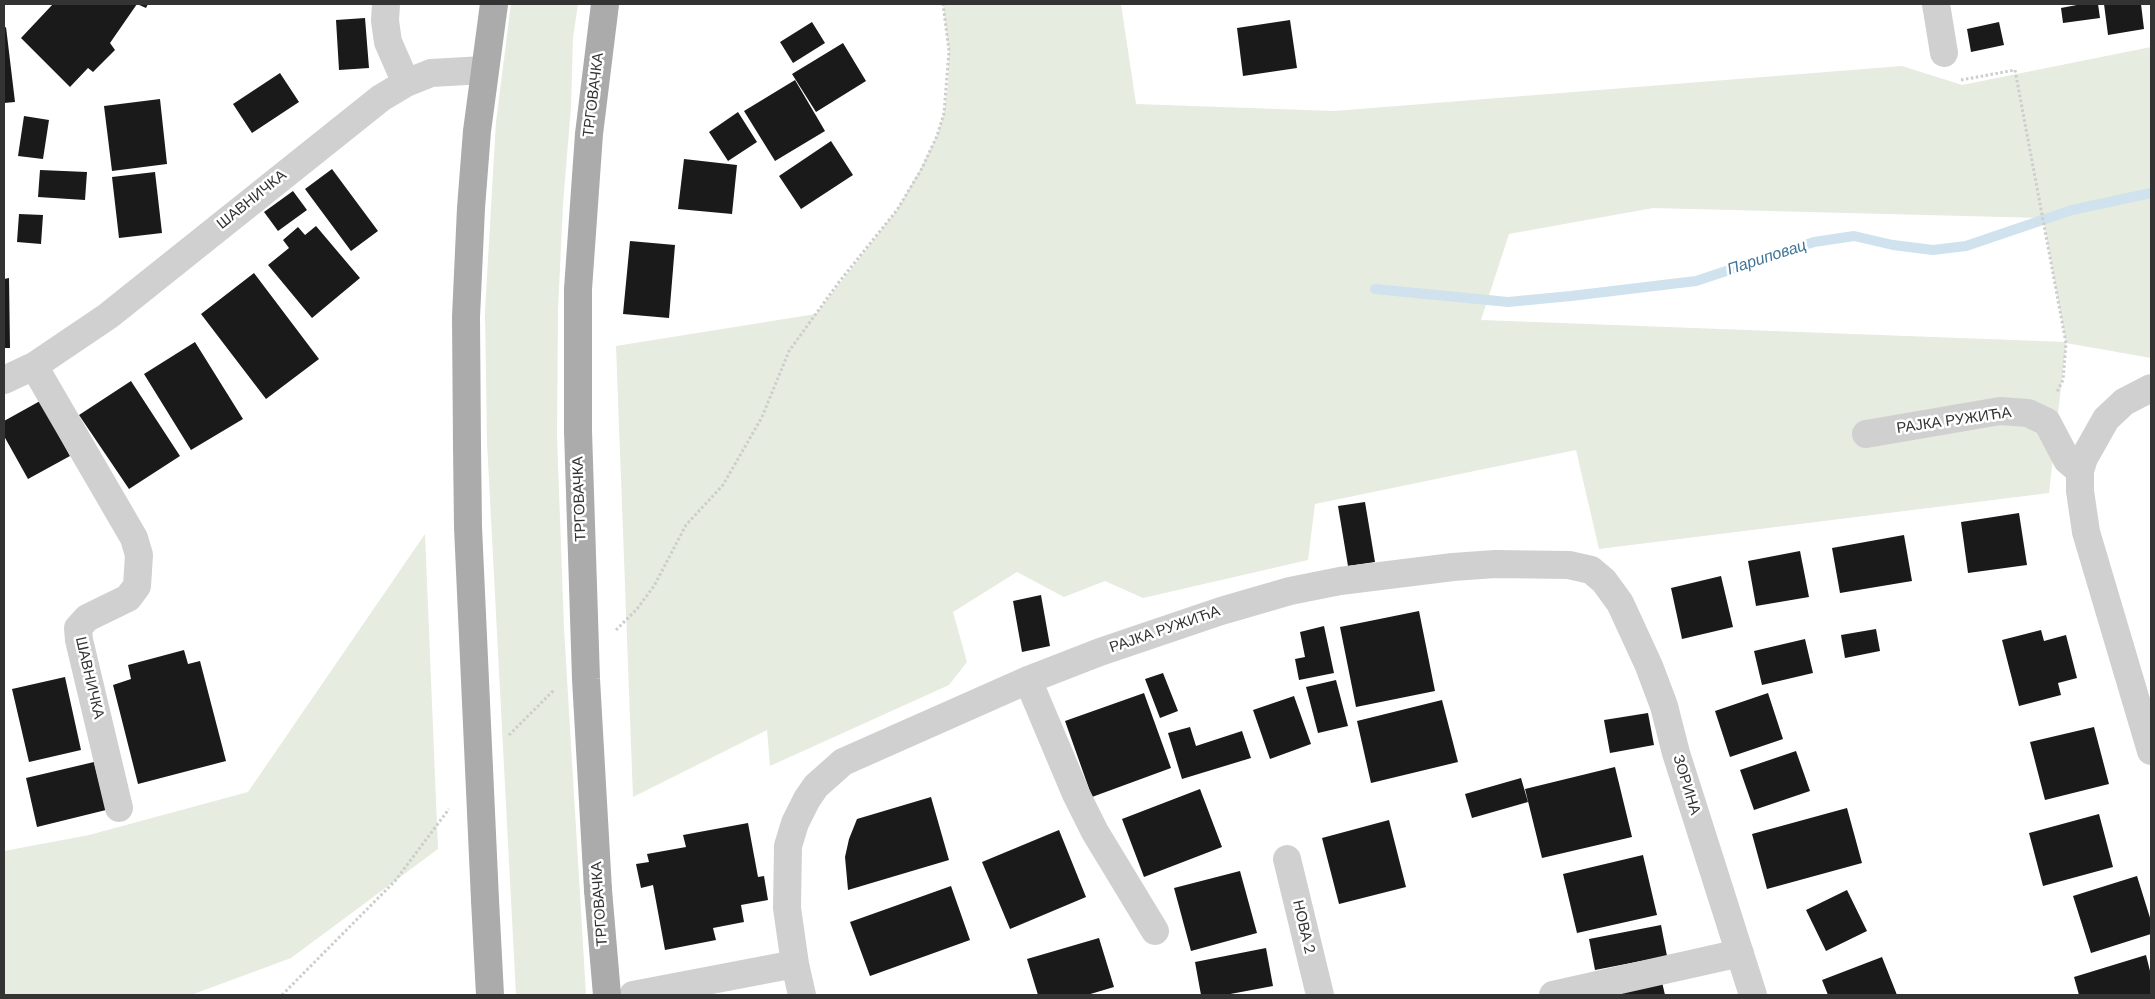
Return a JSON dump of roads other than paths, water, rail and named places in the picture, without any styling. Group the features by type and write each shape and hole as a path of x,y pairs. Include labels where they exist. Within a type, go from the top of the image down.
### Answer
{"main road":[{"path":"490,995 468,527 466,317 472,199 484,70 494,4"},
{"name":"ТРГОВАЧКА","path":"605,4 589,134 578,289 578,431 586,679 606,995"}],"street":[{"path":"386,4 385,21 388,42 406,83"},
{"path":"1936,4 1944,53"},
{"name":"ШАВНИЧКА","path":"4,380 34,366 108,316 357,117 406,83 443,71 484,70"},
{"name":"ШАВНИЧКА","path":"34,366 134,538 139,555 137,586 128,598 87,618 78,628 79,640 120,808"},
{"path":"2151,388 2124,402 2106,419 2090,446 2080,471 2080,491 2086,532 2151,751"},
{"name":"РАЈКА РУЖИЋА","path":"1866,434 2000,411 2028,413 2042,419 2052,428 2067,460 2080,471"},
{"name":"РАЈКА РУЖИЋА","path":"802,995 795,964 787,908 788,846 795,823 807,799 816,786 843,762 1028,680 1100,652 1221,611 1290,591 1340,581 1453,567 1495,564 1569,565 1590,570 1604,581"},
{"name":"ЗОРИНА","path":"1604,581 1620,603 1650,666 1753,995"},
{"path":"1028,680 1076,794 1095,832 1155,931"},
{"name":"НОВА 2","path":"1287,859 1320,995"},
{"path":"1553,995 1740,953"},
{"path":"633,995 795,964"}],"waterway":[{"name":"Париповац","path":"1375,289 1508,302 1696,281 1814,242 1854,236 1893,245 1933,250 1966,246 2072,210 2151,193"}]}
